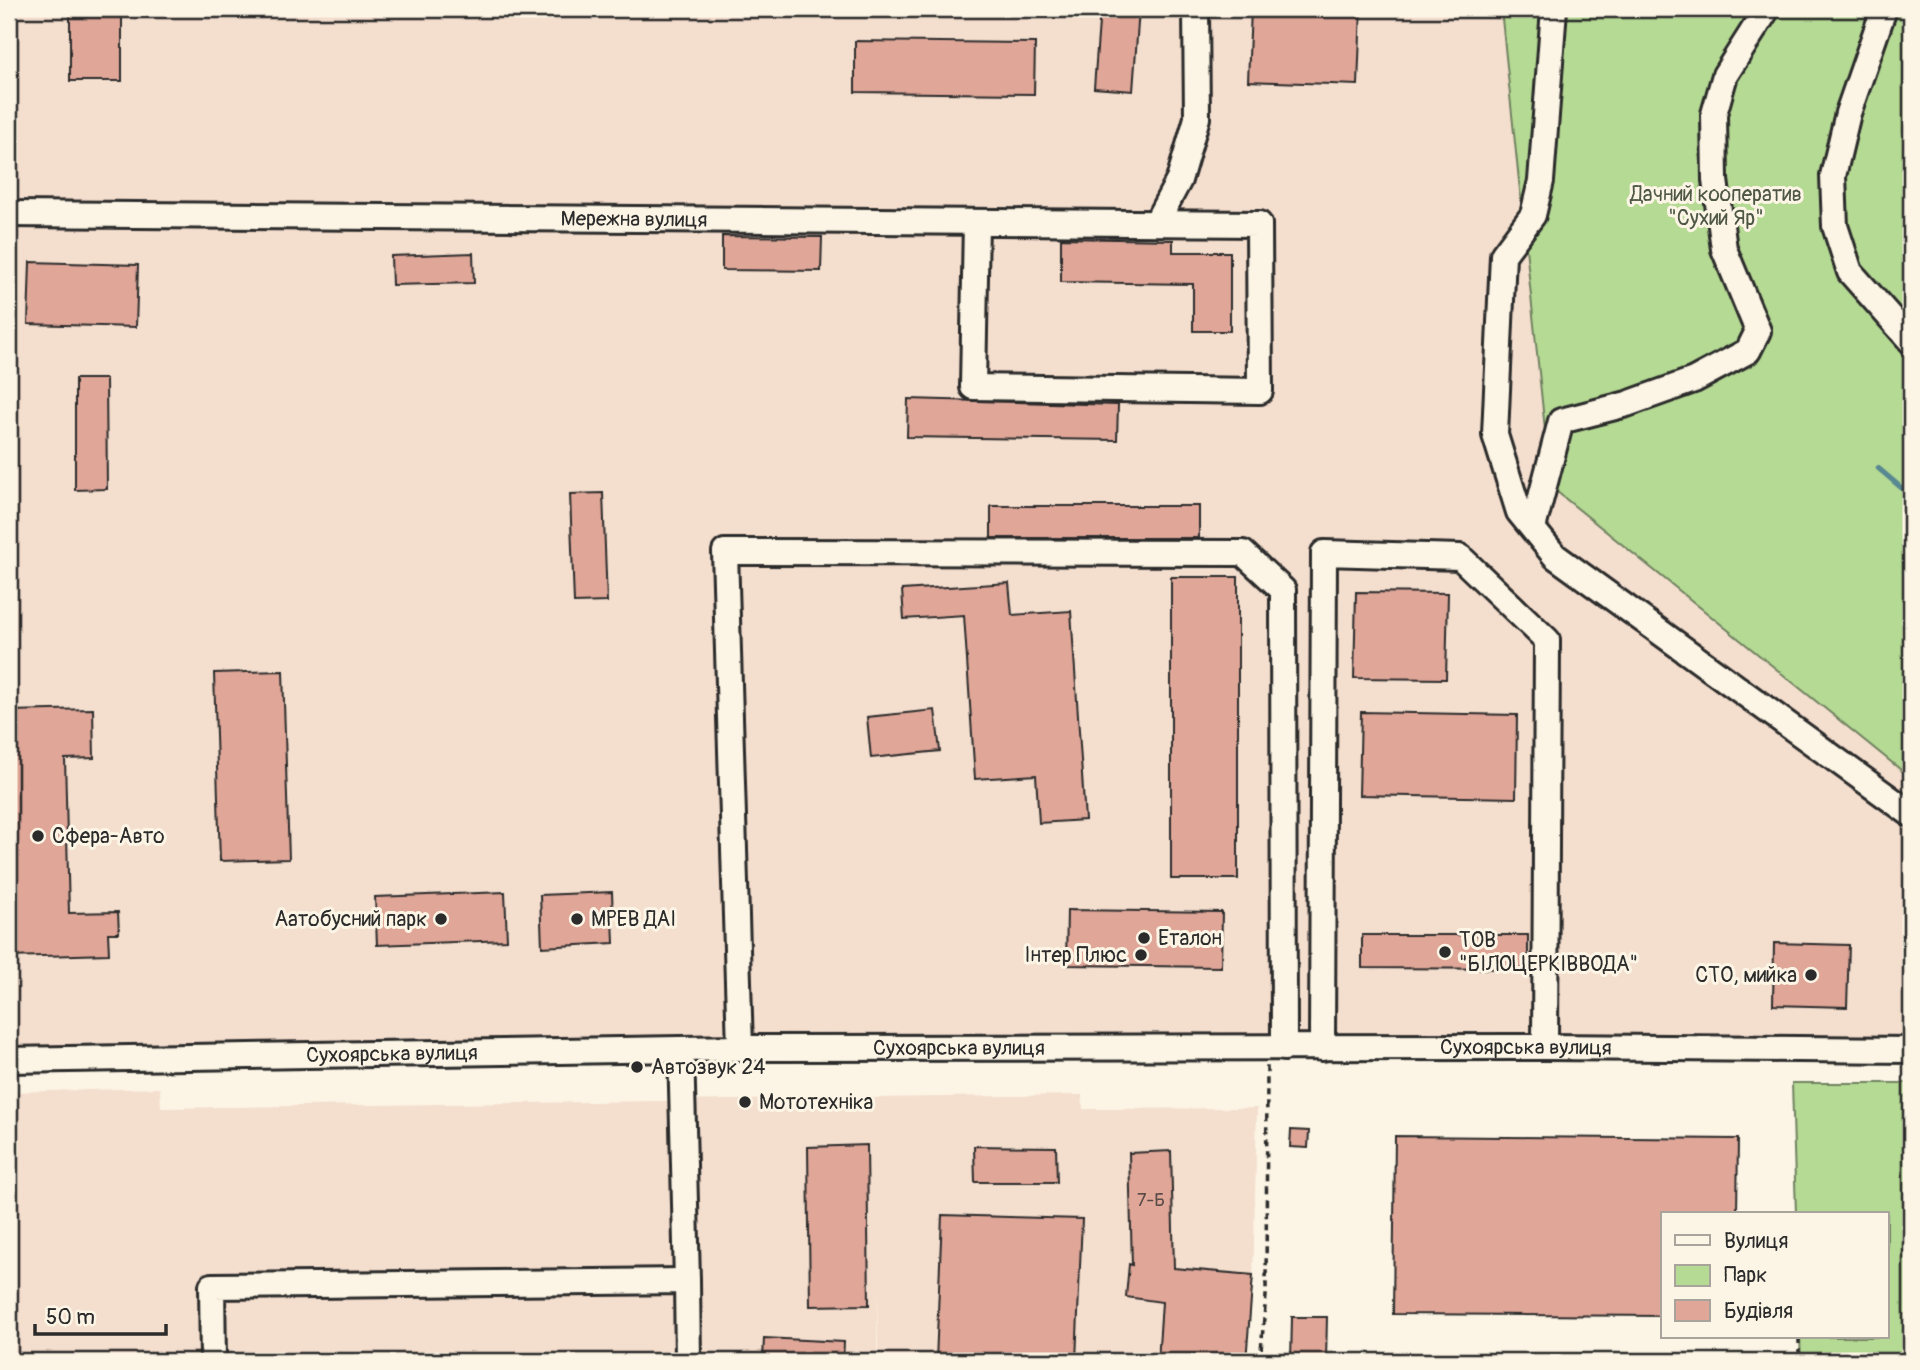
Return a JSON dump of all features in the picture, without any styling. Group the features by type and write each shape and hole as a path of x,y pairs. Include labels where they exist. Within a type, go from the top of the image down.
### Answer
{"street":[{"path":"1156,223 1179,180 1197,118 1196,9"},
{"path":"1554,9 1541,181 1533,215 1503,255 1495,435 1519,512 1555,556 1911,814"},
{"path":"1532,528 1561,421 1626,404 1694,380 1748,351 1758,331 1724,249 1715,180 1714,114 1725,75 1767,9"},
{"path":"1884,9 1848,113 1833,176 1835,226 1850,272 1911,341"},
{"name":"Мережна вулиця","path":"9,214 1259,224 1260,391 974,387 976,222"},
{"path":"740,1048 725,552 1243,553 1283,590 1276,1048"},
{"path":"1322,1048 1324,553 1460,557 1547,640 1545,1047"},
{"name":"Сухоярська вулиця","path":"9,1060 740,1048 1545,1047 1911,1050"},
{"path":"681,1049 688,1361"},
{"path":"213,1361 212,1286 687,1280"}],"path":[{"path":"1260,1361 1266,1296 1276,1048"},
{"path":"1799,1338 1799,1361"}],"shaded area":[{"path":"9,9 1501,9 1551,487 1911,778 1911,1050 9,1059"},
{"path":"160,1088 161,1108 1082,1095 1083,1109 1257,1108 1253,1285 1246,1361 878,1361 878,1279 877,1361 9,1361 9,1092"}],"green space":[{"name":"Дачний кооператив \"Сухий Яр\"","path":"1501,9 1911,9 1911,778 1551,487"},
{"path":"1792,1083 1911,1083 1911,1361 1801,1361 1800,1338 1888,1338 1888,1212 1796,1212"}],"building":[{"path":"70,9 122,9 122,81 70,81"},
{"path":"1100,9 1139,9 1133,91 1094,88"},
{"path":"1251,9 1361,9 1358,85 1248,81"},
{"path":"855,41 1035,43 1034,94 855,92"},
{"path":"722,236 822,237 821,271 722,270"},
{"path":"1061,238 1173,240 1173,252 1230,252 1230,331 1193,331 1193,284 1061,282"},
{"path":"473,253 474,283 392,285 391,256"},
{"path":"30,262 138,265 136,327 28,324"},
{"path":"75,379 106,379 107,489 75,490"},
{"path":"908,399 1118,405 1117,440 907,437"},
{"path":"603,493 607,602 574,603 570,494"},
{"path":"991,506 1199,506 1199,538 991,538"},
{"path":"1171,577 1238,577 1238,879 1171,879"},
{"path":"1009,583 1012,615 1071,611 1085,820 1039,823 1036,775 975,779 964,615 904,619 902,590"},
{"path":"1356,592 1448,593 1446,679 1354,678"},
{"path":"283,671 289,859 220,861 214,673"},
{"name":"Сфера-Авто","path":"93,709 94,758 65,759 69,913 118,912 119,933 108,933 109,954 9,957 9,711"},
{"path":"935,710 940,751 871,758 867,717"},
{"path":"1361,712 1517,715 1516,798 1359,795"},
{"name":"Аатобусний парк","path":"505,892 507,940 377,945 375,897"},
{"name":"МРЕВ ДАІ","path":"612,892 614,943 542,947 540,895"},
{"name":"Еталон","path":"1067,910 1222,912 1221,967 1066,965"},
{"name":"ТОВ \"БІЛОЦЕРКІВВОДА\"","path":"1362,935 1528,935 1528,969 1362,968"},
{"name":"СТО, мийка","path":"1774,943 1849,945 1847,1007 1773,1005"},
{"path":"1291,1130 1309,1131 1308,1148 1290,1147"},
{"path":"1395,1136 1738,1139 1737,1212 1661,1212 1661,1316 1393,1314"},
{"path":"867,1145 869,1305 810,1306 808,1147"},
{"path":"974,1146 1056,1147 1057,1182 975,1182"},
{"path":"1171,1151 1174,1268 1253,1275 1246,1361 1158,1361 1162,1302 1126,1297 1129,1264 1132,1265 1129,1153"},
{"path":"942,1215 1082,1219 1076,1361 936,1361"},
{"path":"1292,1317 1327,1317 1326,1361 1291,1361"},
{"path":"764,1338 844,1342 843,1361 763,1361"}],"waterway":[{"path":"1878,468 1911,496"}],"place":[{"name":"Сфера-Авто","path":"38,836"},
{"name":"Аатобусний парк","path":"441,919"},
{"name":"МРЕВ ДАІ","path":"577,919"},
{"name":"Еталон","path":"1144,938"},
{"name":"ТОВ \"БІЛОЦЕРКІВВОДА\"","path":"1445,952"},
{"name":"Інтер Плюс","path":"1141,955"},
{"name":"СТО, мийка","path":"1811,975"},
{"name":"Автозвук 24","path":"637,1067"},
{"name":"Мототехніка","path":"745,1102"}]}
